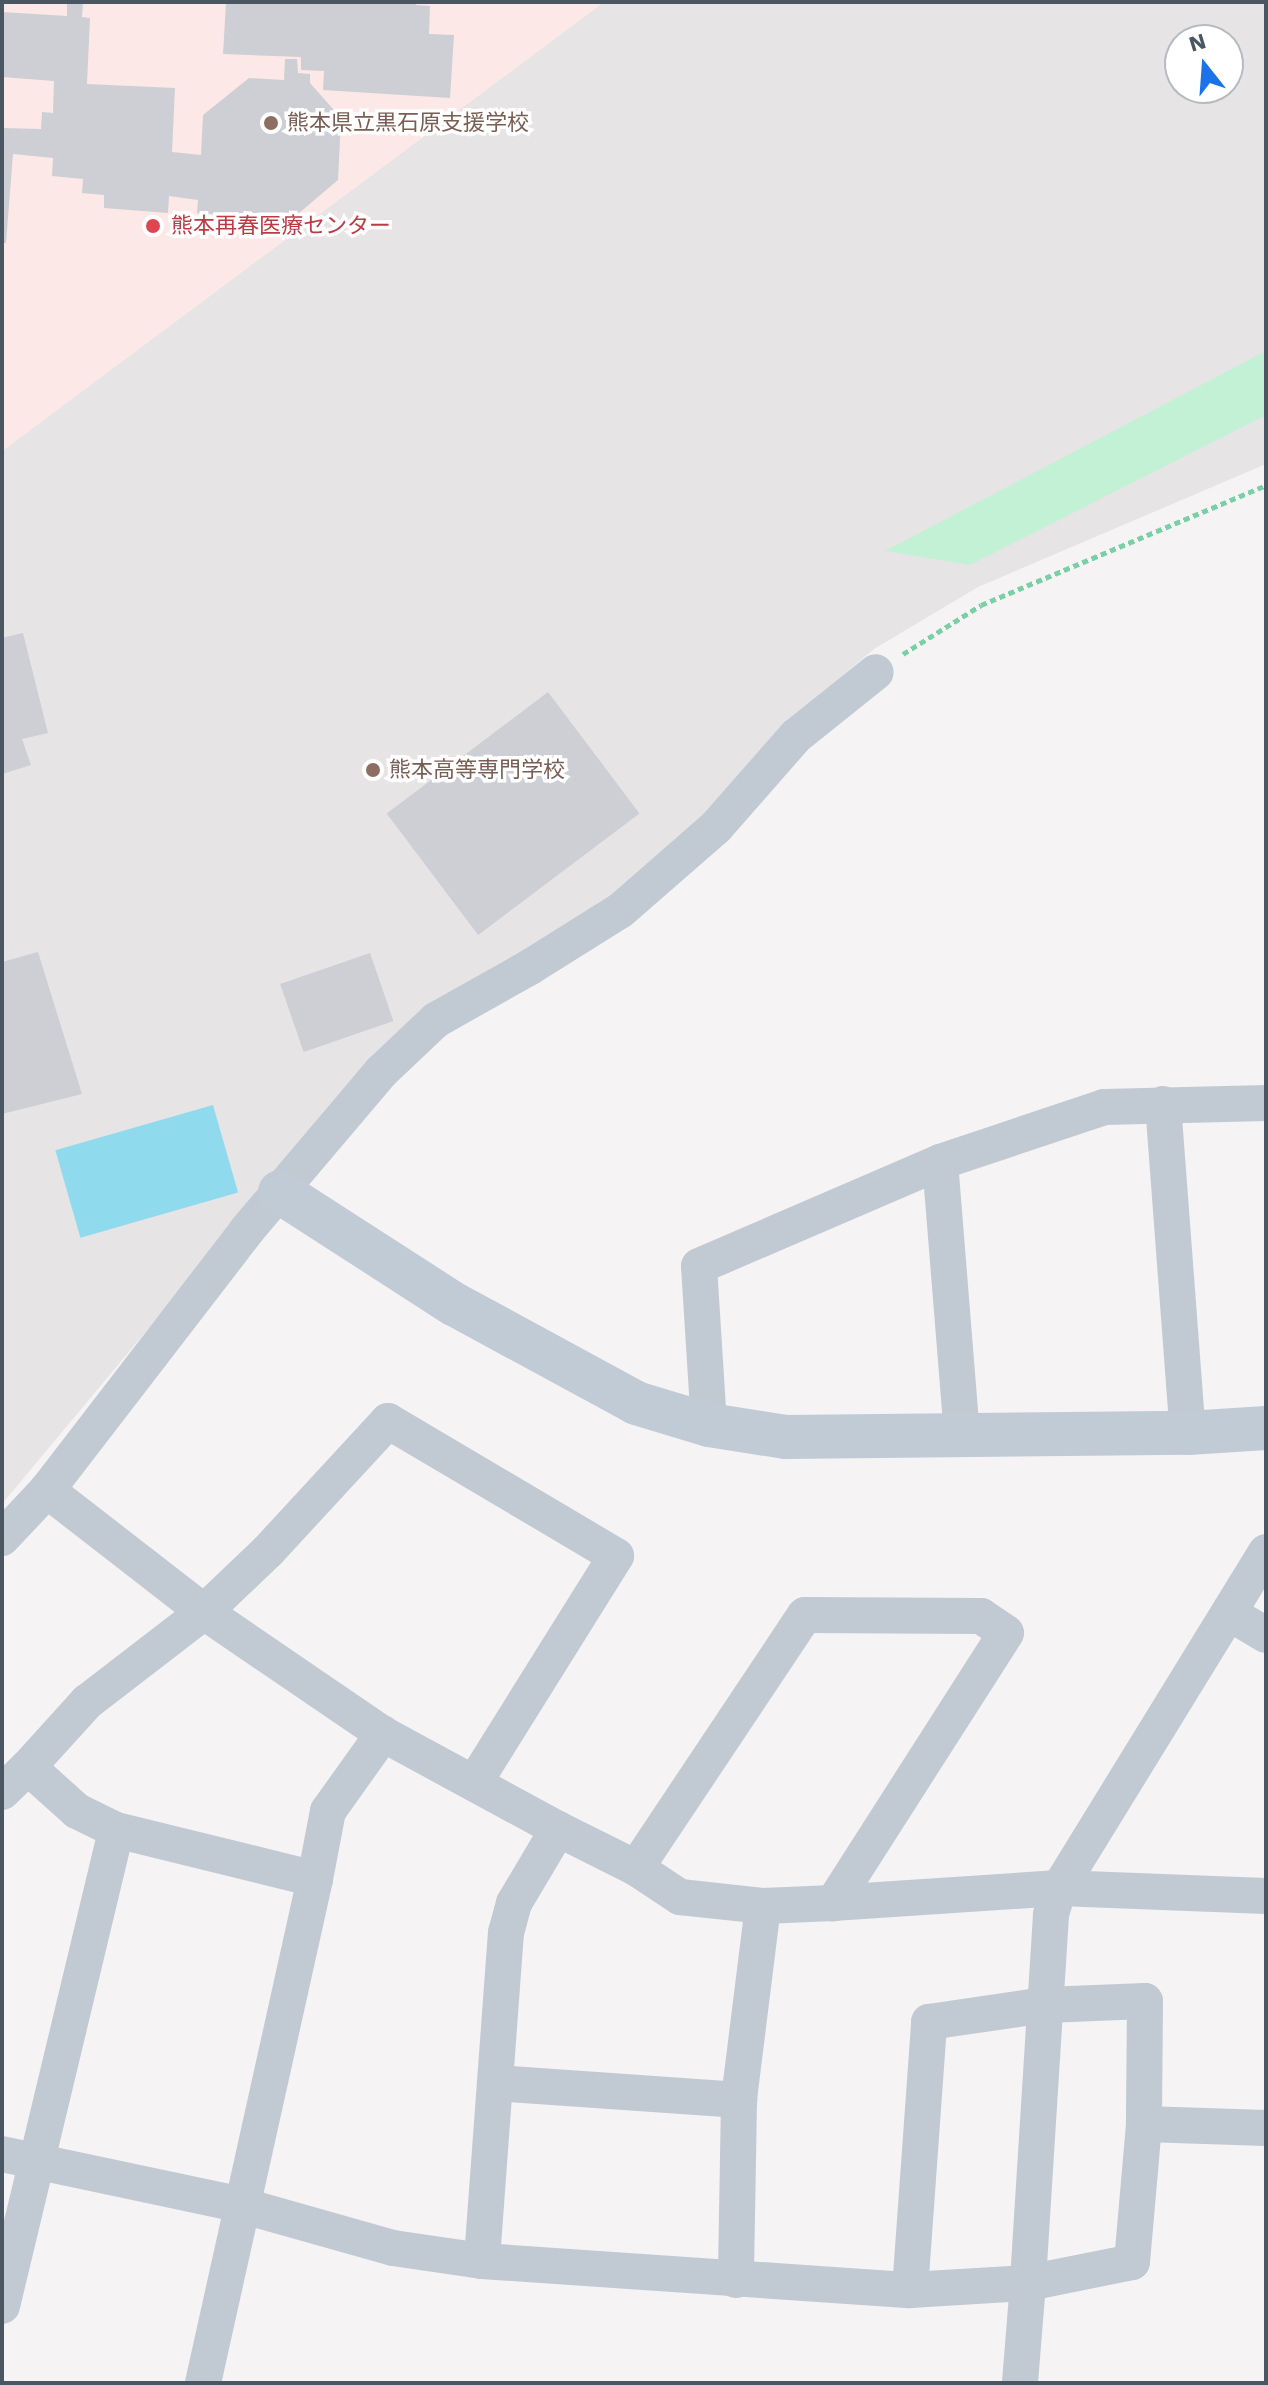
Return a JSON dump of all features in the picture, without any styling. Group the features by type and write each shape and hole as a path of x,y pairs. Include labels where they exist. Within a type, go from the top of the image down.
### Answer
{"street":[{"path":"2,1538 47,1490 280,1192 381,1072 436,1020 530,967 621,910 716,827 796,736 876,672"},
{"path":"709,1425 699,1266 940,1162 1104,1107 1266,1103"},
{"path":"1163,1104 1188,1433"},
{"path":"940,1162 962,1435"},
{"path":"280,1192 454,1304 636,1403 709,1425 786,1437 1188,1433 1266,1428"},
{"path":"2,1792 87,1702 204,1612 268,1551 388,1421 616,1556 474,1783"},
{"path":"47,1490 204,1612 383,1734 636,1868 680,1897 763,1906 1059,1888 1266,1896"},
{"path":"1020,2383 1051,1915 1059,1888 1266,1552"},
{"path":"1229,1613 1266,1635"},
{"path":"636,1868 805,1615 981,1616 1006,1633 833,1903"},
{"path":"203,2383 328,1811 383,1734"},
{"path":"28,1767 77,1811 116,1830 315,1879"},
{"path":"482,2261 506,1932 514,1903 558,1829"},
{"path":"2,2306 19,2158 116,1830"},
{"path":"736,2280 739,2100 763,1906"},
{"path":"19,2158 241,2205 393,2248 482,2261 910,2290 1028,2283 1132,2262 1144,2124 1145,2001 1045,2005 929,2022 910,2290"},
{"path":"496,2083 739,2100"},
{"path":"1144,2124 1266,2128"}],"path":[{"path":"876,672 981,605 1266,485"}],"shaded area":[{"name":"熊本再春医療センター","path":"2,2 604,2 2,451"},
{"name":"熊本高等専門学校","path":"604,2 1266,2 1266,464 978,587 874,649 787,722 700,818 611,898 521,958 238,1221 2,1504 2,451"}],"green space":[{"path":"1266,351 1266,415 970,565 885,551"}],"water":[{"path":"213,1105 238,1192 80,1238 55,1150"}],"building":[{"name":"熊本県立黒石原支援学校","path":"67,2 83,2 82,17 90,18 87,84 175,88 172,152 201,155 203,115 249,78 284,80 285,59 297,59 298,73 310,74 310,83 341,118 338,180 292,219 197,213 198,200 169,196 168,213 104,208 104,195 82,193 83,179 52,176 53,158 13,154 6,243 2,243 2,128 41,129 42,112 53,113 54,81 2,77 2,12 67,16"},
{"name":"熊本県立黒石原支援学校","path":"226,2 416,2 416,5 430,6 429,34 454,35 450,98 323,90 324,71 301,70 301,57 223,54"},
{"path":"23,633 48,733 22,739 31,765 2,774 2,638"},
{"path":"548,692 639,813 478,935 387,814"},
{"path":"38,952 82,1094 2,1114 2,962"},
{"path":"370,953 393,1021 304,1052 280,984"}],"place":[{"name":"熊本県立黒石原支援学校","path":"271,123"},
{"name":"熊本再春医療センター","path":"153,226"},
{"name":"熊本高等専門学校","path":"373,770"}]}
